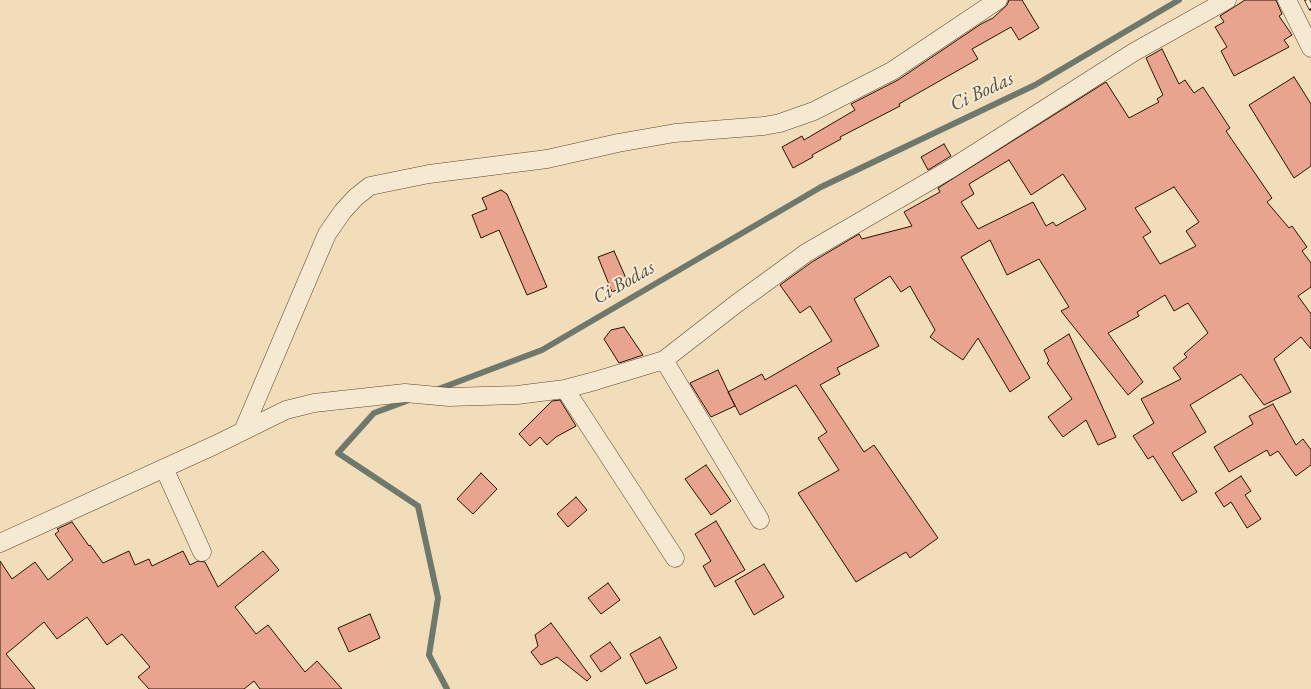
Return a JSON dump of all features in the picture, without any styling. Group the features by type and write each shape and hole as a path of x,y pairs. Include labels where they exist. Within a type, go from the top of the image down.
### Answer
{"street":[{"path":"243,431 327,234 343,211 370,186 430,174 547,159 618,143 675,134 780,123 822,108 892,71 998,0"},
{"path":"0,544 286,410 314,403 405,393 448,396 517,395 565,389 595,382 664,360 806,253 952,168 1134,52 1226,0"},
{"path":"1287,0 1311,48"},
{"path":"664,360 760,520"},
{"path":"565,389 675,558"},
{"path":"164,468 202,552"}],"building":[{"path":"1009,0 1022,0 1039,28 1019,40 1011,27 972,49 978,59 899,104 900,106 840,137 841,139 793,168 782,147 802,136 804,140 855,110 851,104 898,80 981,24 993,18 1007,5"},
{"path":"1245,0 1276,0 1282,14 1279,16 1292,35 1284,40 1289,47 1234,76 1221,51 1227,47 1215,27 1224,22 1220,16"},
{"path":"1162,49 1179,84 1185,80 1194,93 1203,87 1230,128 1226,131 1272,198 1267,202 1289,228 1292,226 1307,247 1302,251 1311,263 1311,287 1298,296 1311,314 1311,349 1301,337 1274,359 1291,392 1264,405 1241,374 1190,405 1206,432 1172,453 1197,492 1182,501 1153,456 1148,459 1133,436 1154,423 1141,399 1181,379 1173,368 1187,357 1184,354 1208,333 1188,303 1174,311 1165,295 1137,312 1139,316 1108,333 1143,382 1128,395 1061,311 1069,307 1039,259 1007,275 990,240 961,257 1030,378 1010,392 978,338 963,360 941,345 930,337 935,330 910,286 901,292 890,276 854,299 879,346 837,368 840,374 820,385 864,452 874,445 938,538 910,558 906,552 856,582 798,493 839,470 818,438 827,432 796,385 740,415 728,392 762,374 765,380 832,341 810,306 800,313 780,285 812,262 859,234 862,239 912,226 904,212 940,192 938,188 1106,82 1129,118 1159,102 1157,99 1163,95 1146,58","holes":["1009,160 1031,195 1063,174 1086,209 1056,226 1053,222 1046,226 1033,202 978,229 961,202 974,194 969,184","1174,187 1199,222 1186,231 1196,246 1160,264 1143,237 1151,232 1135,208"]},
{"path":"1294,77 1311,104 1311,166 1294,178 1249,105"},
{"path":"944,144 951,156 928,170 921,157"},
{"path":"501,190 507,194 547,287 527,295 499,230 481,238 472,215 487,209 482,198"},
{"path":"614,251 629,285 612,292 598,257"},
{"path":"624,327 643,355 619,363 604,339 611,330"},
{"path":"1069,334 1116,437 1098,445 1086,420 1063,437 1048,417 1072,399 1047,363 1049,361 1044,350"},
{"path":"718,370 735,406 711,417 690,383"},
{"path":"560,400 576,426 556,437 547,445 540,437 530,446 519,434 552,401"},
{"path":"1273,404 1296,445 1303,439 1311,450 1311,465 1296,476 1278,451 1270,456 1267,450 1229,472 1214,447 1253,424 1249,416"},
{"path":"706,465 731,501 711,515 685,479"},
{"path":"481,473 497,489 473,514 457,499"},
{"path":"1241,476 1251,491 1245,495 1261,519 1247,528 1231,502 1224,507 1215,493"},
{"path":"576,497 587,510 568,527 557,514"},
{"path":"716,521 745,570 715,587 703,566 711,561 695,534"},
{"path":"72,522 103,563 129,551 135,565 149,559 152,566 183,551 190,565 198,561 205,562 218,587 263,551 279,570 235,607 256,634 268,625 305,672 317,661 342,689 260,689 254,681 244,689 149,689 138,677 150,667 122,634 107,645 87,617 57,639 44,622 6,654 35,689 0,689 0,561 12,579 35,562 48,580 73,560 55,534 59,531 57,529"},
{"path":"764,564 784,597 754,615 735,581"},
{"path":"608,583 620,600 601,614 588,598"},
{"path":"370,614 380,638 349,652 338,628"},
{"path":"551,623 591,677 587,681 557,657 541,665 531,652 538,646 535,635"},
{"path":"660,637 677,668 646,684 630,654"},
{"path":"610,642 621,658 601,672 590,656"}],"waterway":[{"name":"Ci Bodas","path":"436,390 542,350 821,187 1035,85 1179,0"},
{"name":"Ci Bodas","path":"412,399 374,413 338,453 418,506 438,598 429,655 447,689"}],"railway":[{"path":"1307,0 1311,8"}]}
